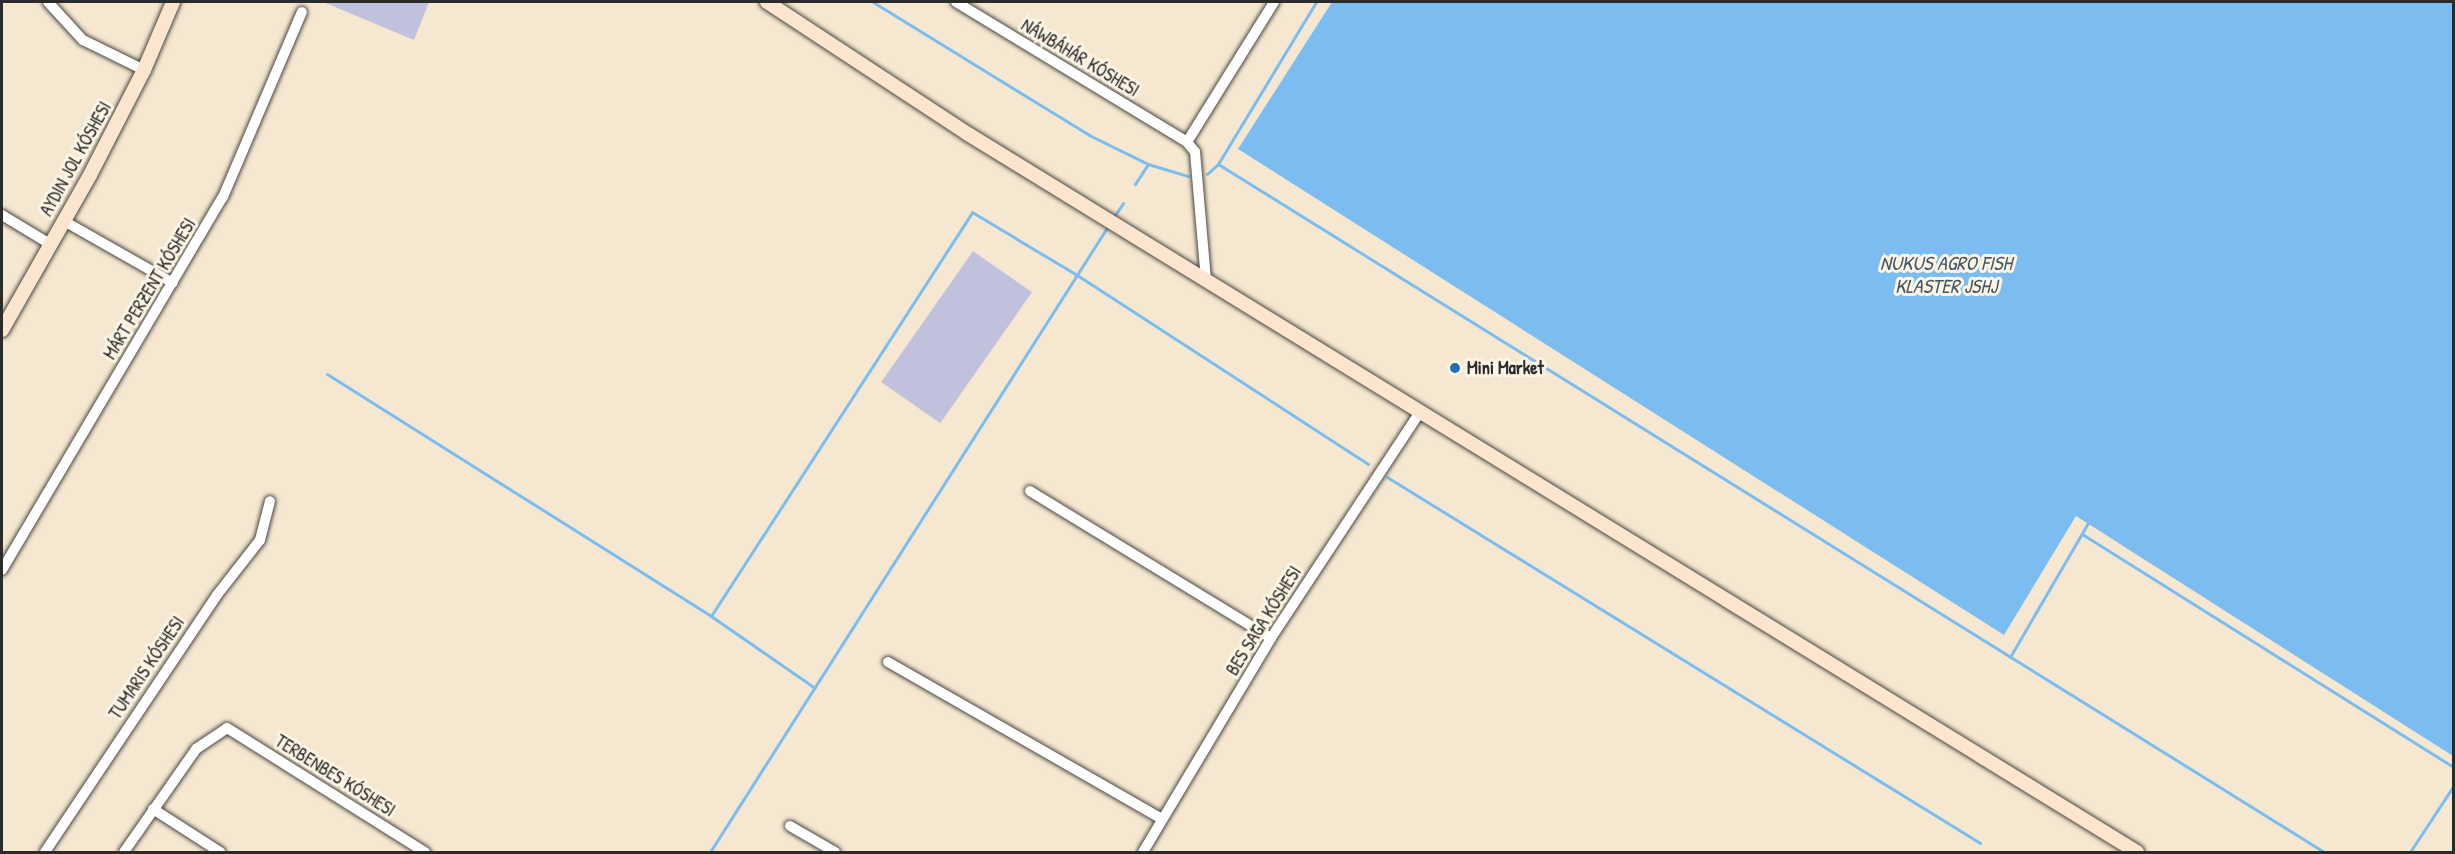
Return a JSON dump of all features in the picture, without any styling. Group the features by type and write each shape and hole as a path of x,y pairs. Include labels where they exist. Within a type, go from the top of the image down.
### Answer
{"main road":[{"path":"2,330 144,70 173,2"},
{"path":"766,2 1075,201 2137,852"}],"street":[{"path":"48,2 83,40 144,70"},
{"name":"NÁWBÁHÁR KÓSHESI","path":"956,2 1187,142"},
{"path":"1206,281 1195,152 1187,142 1274,2"},
{"name":"MÁRT PERZENT KÓSHESI","path":"2,570 223,197 302,12"},
{"path":"2,215 50,244"},
{"path":"64,220 173,283"},
{"name":"BES SAǴA KÓSHESI","path":"1143,852 1271,638 1420,412"},
{"path":"1030,491 1271,638"},
{"name":"TUMARIS KÓSHESI","path":"45,852 217,595 260,540 270,501"},
{"path":"888,662 1162,819"},
{"name":"TERBENBES KÓSHESI","path":"153,809 196,749 227,728 425,852"},
{"path":"124,852 153,809 220,852"},
{"path":"790,826 835,852"}],"shaded area":[{"path":"323,2 429,2 414,40"},
{"path":"973,251 1032,292 940,423 881,382"}],"water":[{"name":"NUKUS AGRO FISH KLASTER JSHJ","path":"1332,2 2453,2 2453,756 2076,516 2004,635 1238,149"}],"waterway":[{"path":"873,2 1089,135 1148,164 1135,184"},
{"path":"1207,174 1218,164 1316,2"},
{"path":"1148,164 1188,176"},
{"path":"1218,164 2324,852"},
{"path":"1113,218 1123,203"},
{"path":"327,374 711,616 972,212 1077,275 1368,464"},
{"path":"710,852 1108,226"},
{"path":"1387,477 1980,843"},
{"path":"2010,657 2089,521"},
{"path":"2082,534 2454,767"},
{"path":"711,616 815,688"},
{"path":"2410,852 2454,785"}],"place":[{"name":"Mini Market","path":"1455,368"}]}
